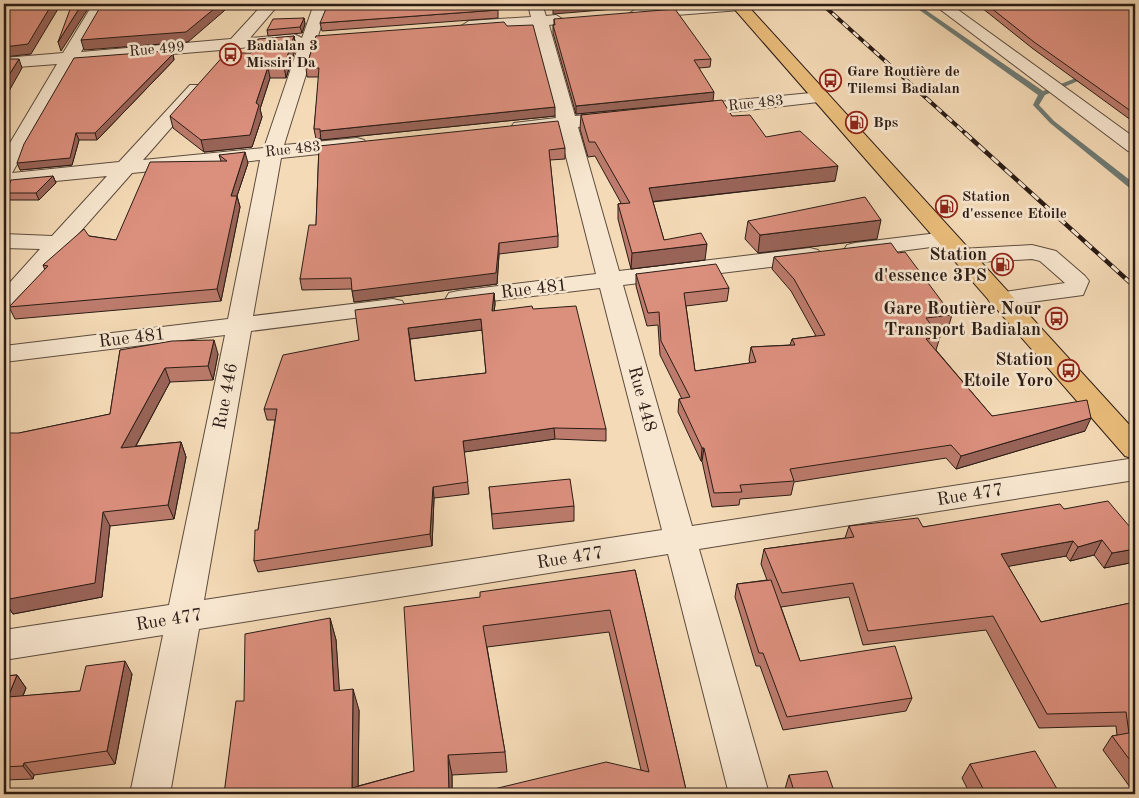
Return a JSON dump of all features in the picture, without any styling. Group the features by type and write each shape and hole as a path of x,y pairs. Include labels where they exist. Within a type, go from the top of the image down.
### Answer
{"main road":[{"path":"739,5 1135,449"}],"street":[{"path":"4,170 100,4"},
{"path":"4,303 271,4"},
{"name":"Rue 446","path":"150,794 272,152 320,37 321,4"},
{"path":"940,4 1135,147"},
{"path":"625,14 739,5"},
{"path":"450,28 537,12 568,19"},
{"name":"Rue 448","path":"537,12 749,794"},
{"name":"Rue 499","path":"4,63 320,37"},
{"name":"Rue 483","path":"674,112 821,97"},
{"path":"498,130 635,116"},
{"name":"Rue 483","path":"4,180 370,142"},
{"path":"4,241 58,243"},
{"name":"Rue 481","path":"4,354 610,280 953,247 1032,252 1048,256 1077,281 1074,290 1000,299"},
{"name":"Rue 477","path":"4,645 1135,469"}],"building":[{"path":"4,4 52,4 28,44 4,47"},
{"path":"72,4 82,4 58,42"},
{"path":"102,4 220,4 186,32 81,40"},
{"path":"328,4 495,4 498,10 320,23"},
{"path":"552,4 601,4 553,8"},
{"path":"986,4 1135,4 1135,114 1034,42"},
{"path":"675,9 711,59 694,60 714,92 576,106 553,25 555,25 554,19"},
{"path":"304,18 300,27 267,30 273,19"},
{"path":"504,22 507,26 533,25 555,107 320,131 320,129 314,129 319,68 306,68 316,36"},
{"path":"294,36 284,66 268,67 256,103 259,105 250,135 201,140 170,116 226,53 251,53 258,39"},
{"path":"166,51 163,53 173,54 95,133 76,133 70,158 17,163 24,144 74,58"},
{"path":"4,59 19,59 4,83"},
{"path":"722,100 732,116 750,115 766,137 800,131 838,166 649,188 664,240 701,233 707,244 632,253 618,204 630,203 595,142 589,142 581,115"},
{"path":"558,121 565,148 549,150 558,236 499,243 496,273 352,291 351,278 300,279 309,225 316,225 319,146"},
{"path":"245,152 231,196 237,196 217,289 9,307 48,266 43,265 84,229 89,236 116,240 150,162 227,161 219,155"},
{"path":"53,176 36,193 6,193 11,180"},
{"path":"865,197 881,220 760,235 748,221"},
{"path":"891,243 898,253 905,252 952,315 926,318 940,337 926,339 992,416 1087,400 1091,418 961,456 951,445 790,469 794,481 740,485 742,492 714,493 704,448 702,448 679,399 690,397 661,341 659,312 648,313 636,274 716,264 729,288 684,293 695,371 756,362 751,347 795,345 792,339 825,335 794,279 774,257"},
{"path":"494,293 492,311 532,306 533,309 576,306 606,429 554,428 463,441 468,482 433,487 430,534 254,561 255,530 258,530 277,409 264,409 283,355 359,340 355,310","holes":["481,319 486,373 415,381 408,328"]},
{"path":"214,340 208,366 165,368 121,448 181,442 168,505 103,512 95,583 4,600 4,433 19,433 110,414 120,350 172,341"},
{"path":"570,479 574,506 492,514 489,487"},
{"path":"1108,501 1135,533 1135,549 1112,553 1102,540 1078,547 1073,541 1001,554 1041,622 1135,602 1135,767 1112,736 1129,733 1126,712 1047,714 993,616 868,631 853,583 782,593 764,549 854,537 849,526 918,518 923,527 1060,504 1064,509"},
{"path":"635,570 687,794 494,794 494,789 606,762 649,772 610,610 483,626 505,752 448,755 449,794 224,794 236,701 244,701 245,634 330,618 334,691 353,689 352,788 414,771 404,607 480,597 480,592"},
{"path":"771,580 800,661 895,646 912,698 787,717 763,653 759,653 737,584"},
{"path":"125,661 107,751 24,763 23,766 4,767 4,676 17,675 8,697 80,691 86,666"},
{"path":"1035,751 1060,794 986,794 970,764"},
{"path":"827,771 835,794 795,794 789,775"}],"waterway":[{"path":"914,4 1042,94"},
{"path":"1042,94 1088,75"},
{"path":"1042,94 1036,105 1052,122 1135,188"}],"railway":[{"path":"822,4 966,134"},
{"path":"965,133 1135,287"}],"place":[{"name":"Badialan 3 Missiri Da","path":"230,55"},
{"name":"Gare Routière de Tilemsi Badialan","path":"831,81"},
{"name":"Bps","path":"857,123"},
{"name":"Station d'essence Etoile","path":"946,206"},
{"name":"Station d'essence 3PS","path":"1003,265"},
{"name":"Gare Routière Nour Transport Badialan","path":"1057,319"},
{"name":"Station Etoile Yoro","path":"1069,370"}]}
